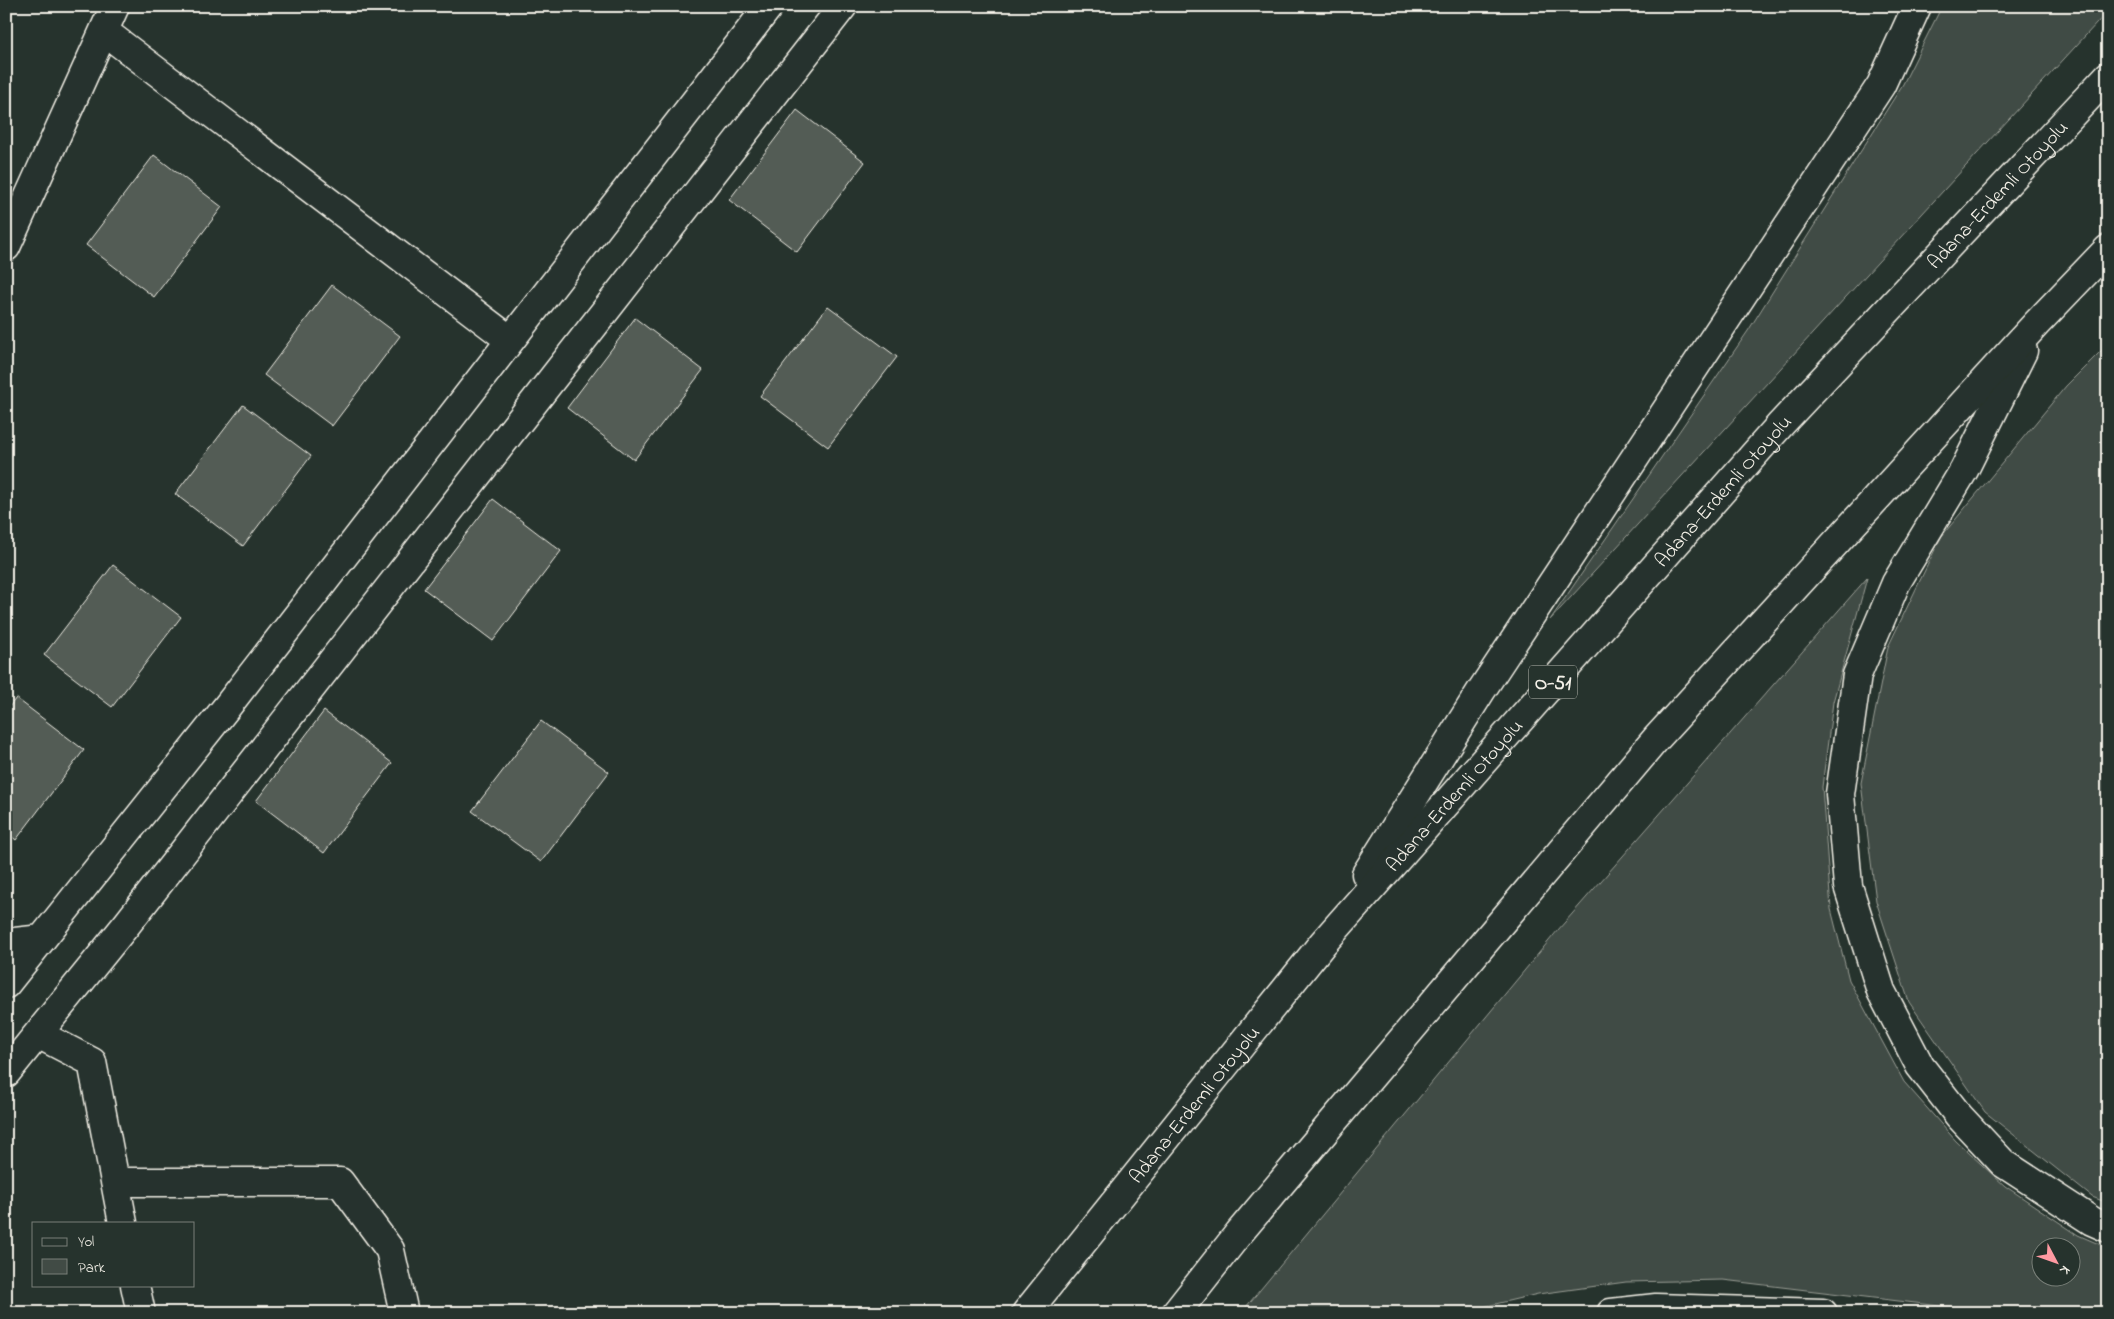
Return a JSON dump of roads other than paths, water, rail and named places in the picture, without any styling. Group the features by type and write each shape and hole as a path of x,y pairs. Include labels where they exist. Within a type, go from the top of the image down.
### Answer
{"main road":[{"path":"6,247 105,32 115,6"},
{"path":"6,984 226,708 769,6"},
{"path":"6,1073 127,924 843,6"},
{"path":"1323,943 1481,691 1881,85 1917,6"},
{"path":"105,32 510,340"},
{"name":"Adana-Erdemli Otoyolu","path":"1026,1313 1323,943 1781,424 2108,76"},
{"path":"1176,1313 1238,1233 1656,739 2037,323 2108,249"},
{"path":"2037,323 1964,470 1896,583 1857,675 1840,794 1848,886 1881,991 1920,1066 1959,1116 2003,1163 2092,1221 2108,1228"},
{"path":"6,943 42,939"},
{"path":"38,1034 92,1062 123,1222"},
{"path":"115,1182 340,1182 390,1250 404,1313"},
{"path":"136,1286 141,1313"},
{"path":"1611,1313 1656,1308 1823,1313"}]}
